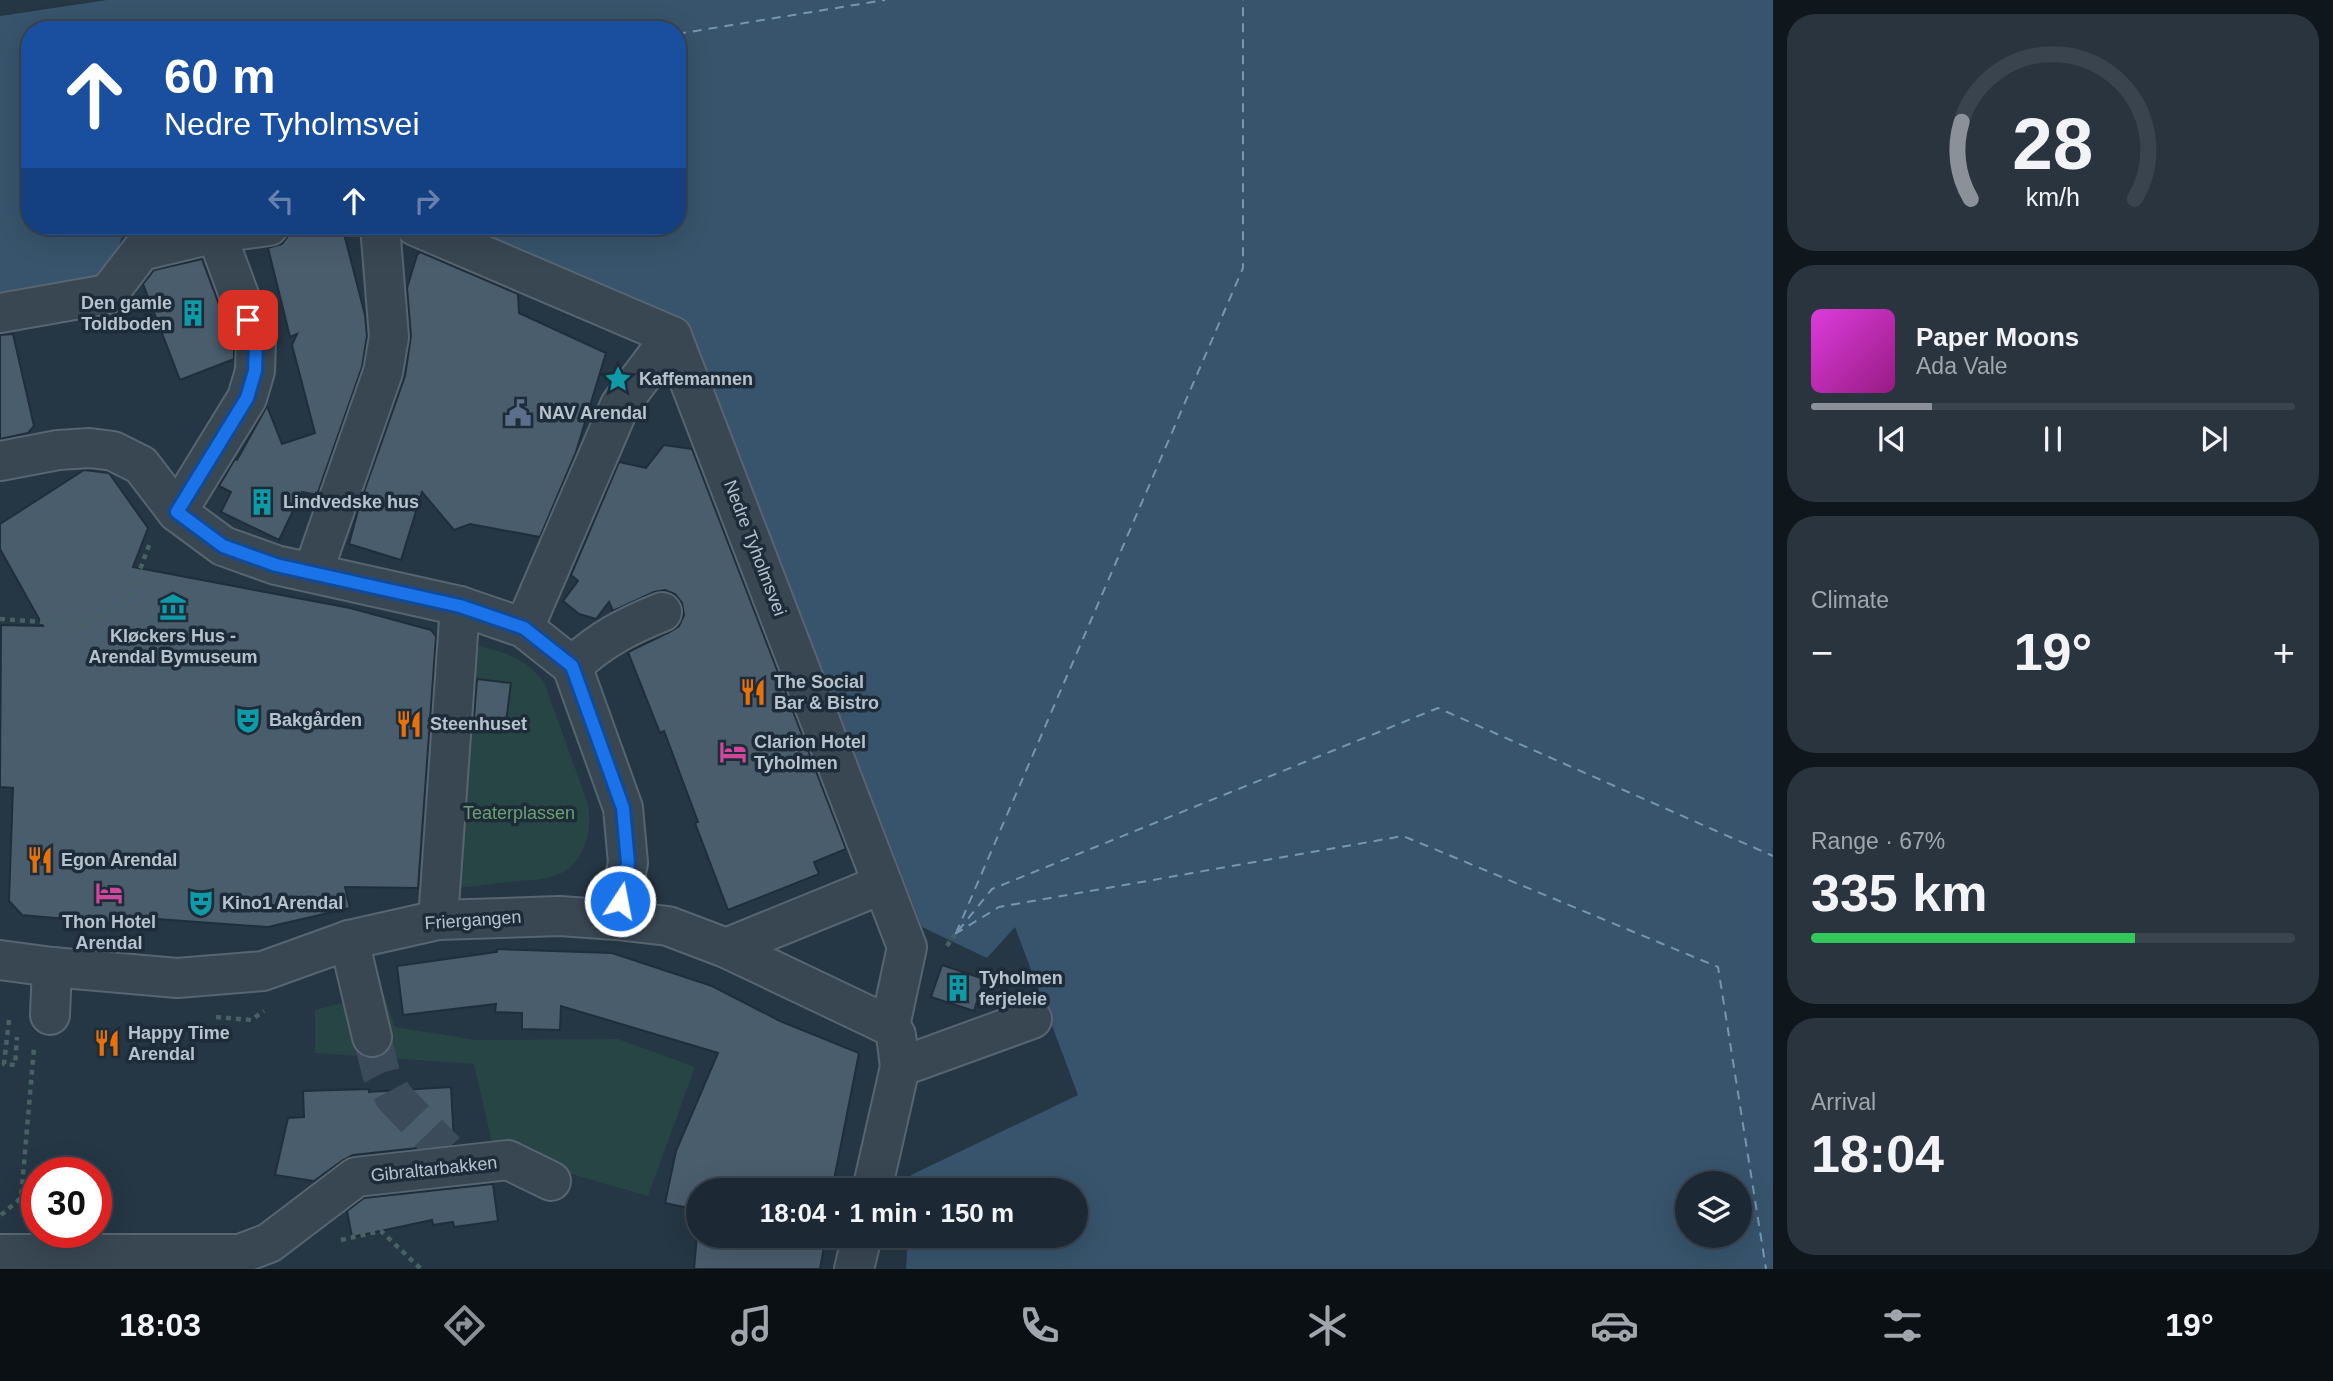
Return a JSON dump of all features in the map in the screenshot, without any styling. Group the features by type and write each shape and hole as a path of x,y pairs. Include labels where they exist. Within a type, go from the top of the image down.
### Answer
{"street":[{"path":"0,313 108,294 141,251 208,235"},
{"path":"177,512 247,398 255,371 256,341 217,235"},
{"path":"313,572 383,372 389,337 381,235"},
{"path":"436,235 672,336 620,405 524,628"},
{"name":"Nedre Tyholmsvei","path":"672,336 907,947 890,1026"},
{"path":"0,461 58,450 90,448 113,451 141,465 177,512 223,546 276,565 460,606 524,628 572,666 623,808 628,863 617,919"},
{"path":"438,920 460,606"},
{"path":"572,666 595,645 624,628 662,612"},
{"path":"726,948 883,884"},
{"name":"Friergangen","path":"0,960 177,978 263,971 349,940 438,920 560,916 617,919 668,926 726,948 890,1026"},
{"path":"349,940 372,1037"},
{"path":"43,1025 52,967"},
{"path":"900,1067 1032,1020"},
{"path":"875,1178 900,1067 896,1035 890,1026"},
{"name":"Gibraltarbakken","path":"0,1254 240,1254 270,1243 356,1177 508,1160 551,1181"},
{"path":"854,1269 859,1248"}],"path":[{"path":"0,619 87,625 128,602 153,534 177,512"},
{"path":"10,1012 4,1064 15,1065 17,1037"},
{"path":"0,1215 21,1198 43,1025"},
{"path":"291,1226 337,1241 381,1231 421,1269"}],"green space":[{"name":"Teaterplassen","path":"468,643 519,660 544,682 588,804 589,814 588,834 581,854 568,869 554,876 446,889"},
{"path":"383,992 395,1027 476,1040 618,1039 695,1067 648,1196 494,1152 474,1064 315,1053 315,1010"}],"water":[{"path":"107,0 1773,0 1773,1269 906,1269 907,1248 1088,1248 1088,1178 911,1178 911,1175 1078,1095 1015,927 987,958 922,927 690,329 485,235 686,235 686,21 21,21 21,235 122,235 111,276 0,294 0,16"}],"building":[{"path":"289,235 344,235 365,315 367,336 362,367 317,495 302,492 279,540 221,512 231,492 219,486 267,406 282,444 315,433 292,345 297,334 290,337 268,248 282,244"},
{"path":"420,252 518,294 519,313 606,353 576,452 540,537 470,524 454,530 422,492 401,560 349,544 360,503 405,376 411,336 407,288"},
{"name":"Den gamle Toldboden","path":"202,259 234,345 234,359 180,380 143,284 154,270"},
{"path":"13,334 34,426 28,433 0,439 0,335"},
{"path":"664,445 692,449 846,849 814,862 819,874 728,910 664,731 660,733 628,652 679,626 684,615 682,603 675,594 665,590 654,592 613,611 609,602 596,619 579,614 563,601 578,581 571,575 619,462 646,468"},
{"path":"84,470 109,473 148,528 133,567 350,608 431,630 436,636 418,888 345,887 350,908 268,927 144,918 143,926 22,915 9,901 13,788 0,787 1,625 43,626 0,549 0,524"},
{"path":"477,679 511,683 506,722 474,718"},
{"path":"497,949 612,953 712,986 780,1021 859,1053 834,1178 686,1178 686,1207 665,1203 676,1151 718,1053 561,1006 560,1030 522,1029 522,1013 495,1012 496,1004 403,1015 397,966 497,952"},
{"name":"Tyholmen ferjeleie","path":"942,965 984,979 974,1011 931,997"},
{"path":"451,1087 454,1144 353,1155 314,1181 275,1175 288,1118 304,1117 303,1091 369,1089 369,1092"},
{"path":"493,1184 498,1221 454,1227 453,1222 433,1225 432,1220 352,1237 347,1211 364,1198"},
{"path":"696,1248 824,1248 820,1269 694,1269"}],"ferry route":[{"path":"686,33 885,0"},
{"path":"956,933 1243,268 1243,0"},
{"path":"958,931 992,889 1438,708 1773,856"},
{"path":"955,934 999,907 1403,836 1718,967 1766,1269"}],"tunnel":[{"path":"372,1037 381,1073 394,1097 446,1151"}],"place":[{"name":"Den gamle Toldboden","path":"193,313"},
{"name":"Kaffemannen","path":"618,379"},
{"name":"NAV Arendal","path":"518,413"},
{"name":"Lindvedske hus","path":"262,502"},
{"name":"Kløckers Hus - Arendal Bymuseum","path":"173,607"},
{"name":"The Social Bar & Bistro","path":"753,692"},
{"name":"Bakgården","path":"248,720"},
{"name":"Steenhuset","path":"409,724"},
{"name":"Clarion Hotel Tyholmen","path":"733,752"},
{"name":"Egon Arendal","path":"40,860"},
{"name":"Thon Hotel Arendal","path":"109,893"},
{"name":"Kino1 Arendal","path":"201,903"},
{"name":"Tyholmen ferjeleie","path":"958,988"},
{"name":"Happy Time Arendal","path":"107,1043"}],"route":[{"path":"248,320 256,341 255,371 247,398 177,512 223,546 247,556 276,565 460,606 524,628 572,666 623,808 628,863 620,901"}]}
